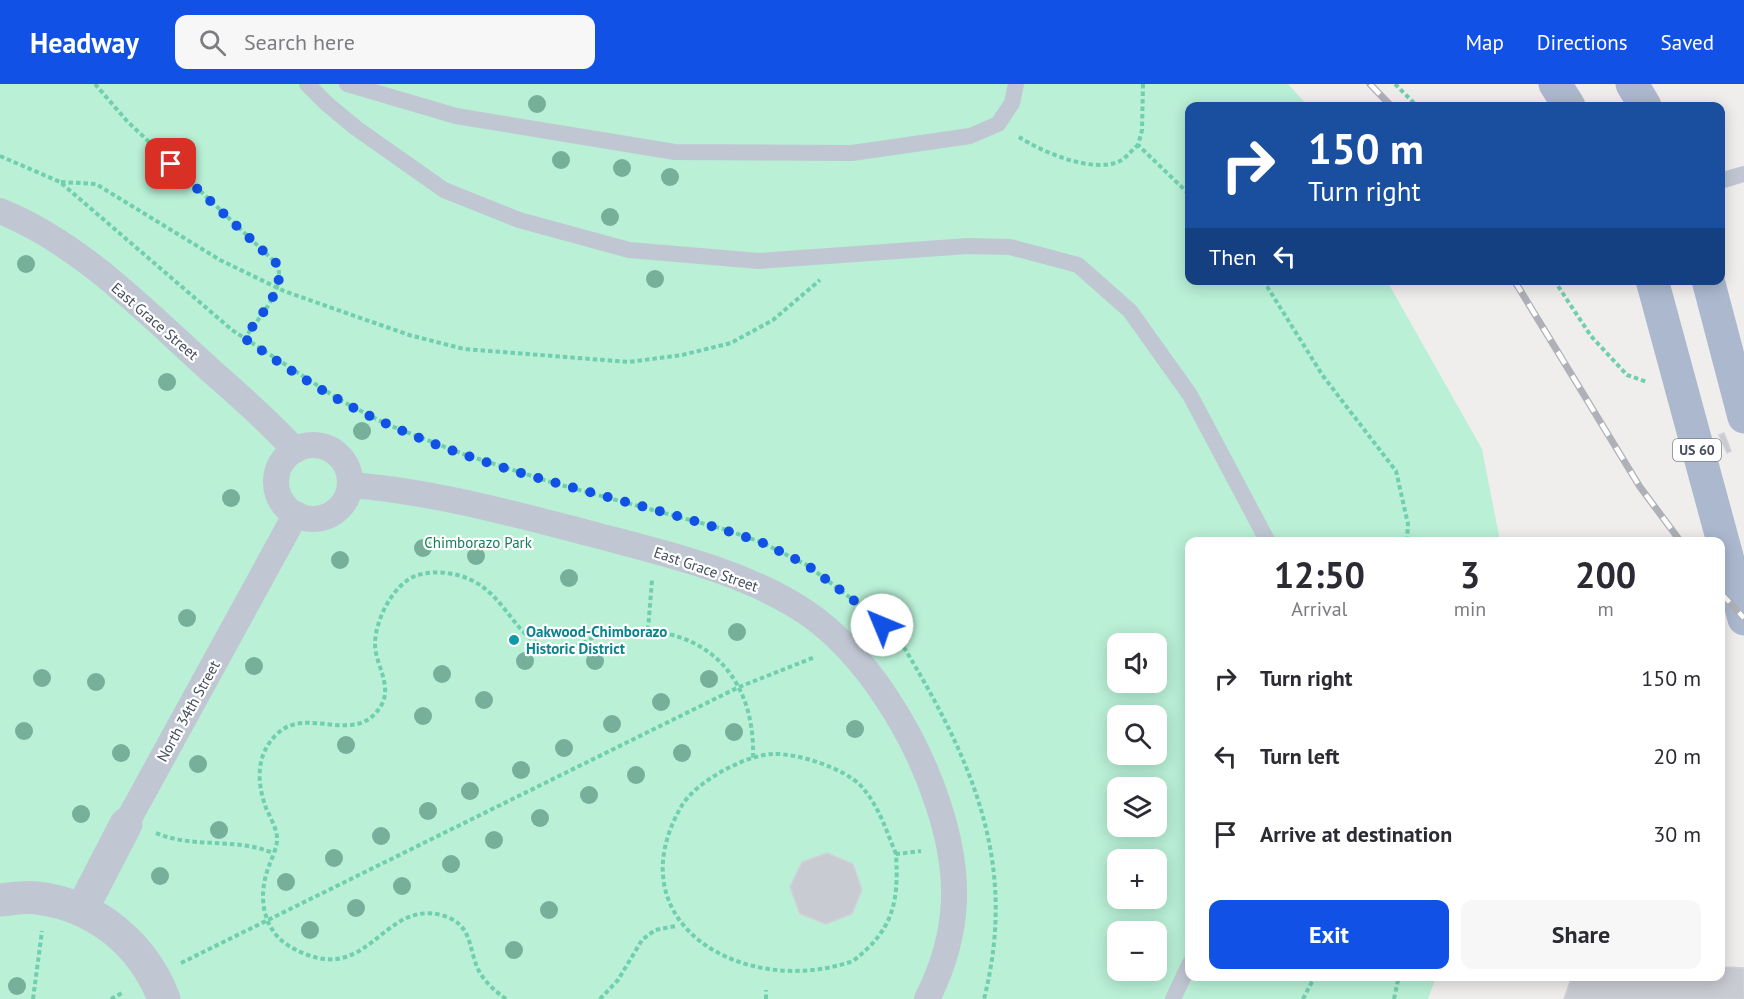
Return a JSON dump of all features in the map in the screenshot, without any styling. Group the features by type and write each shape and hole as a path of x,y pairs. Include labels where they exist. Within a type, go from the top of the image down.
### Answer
{"main road":[{"path":"1555,84 1566,102"},
{"path":"1632,84 1643,102"},
{"name":"US 60","path":"1653,285 1722,537"},
{"path":"1709,285 1744,417"},
{"name":"US 60","path":"1725,549 1744,619"}],"street":[{"name":"East Grace Street","path":"0,211 30,223 88,264 266,417 295,450"},
{"path":"315,445 334,452 347,467 350,485 344,502 327,516 311,519 296,514 281,500 277,479 280,465 295,450 315,445"},
{"name":"East Grace Street","path":"350,485 381,488 517,514 665,554 760,586 817,622 843,645 876,682 907,732 933,788 945,826 953,863 956,899 950,932 927,999"},
{"name":"North 34th Street","path":"82,909 139,828 296,514"},
{"path":"0,900 36,897 82,909 124,936 155,975 164,999"}],"lane":[{"path":"307,84 356,128 444,190 519,220 634,251 759,261 968,246 1010,247 1078,266 1130,311 1190,395 1265,537"},
{"path":"347,84 456,116 675,152 852,153 970,136 998,124 1012,104 1016,84"},
{"path":"1725,180 1744,174"},
{"path":"1173,999 1185,974"}],"path":[{"path":"95,84 127,121 277,264 281,275 278,288 244,338"},
{"path":"998,124 1034,147 1083,165 1119,161 1138,145 1142,130 1143,84"},
{"path":"1395,84 1413,102"},
{"path":"1138,145 1185,190"},
{"path":"0,156 60,182 244,338 339,400 386,424 463,454 547,481 727,530 763,543 807,565 881,621 883,629 896,634 904,631 908,623 906,614 896,607 887,609 881,621"},
{"path":"60,182 96,184 220,260 278,288 409,335 464,348 629,362 681,355 731,343 774,320 813,289 844,254"},
{"path":"1266,285 1323,376 1396,471 1408,524 1407,537"},
{"path":"1557,285 1591,336 1627,375 1653,385"},
{"path":"506,999 492,988 478,970 466,932 453,921 440,915 416,914 399,922 357,953 340,961 321,960 297,952 278,937 267,920 262,894 278,841 259,782 258,767 277,734 297,723 308,722 338,727 354,726 370,719 381,706 385,696 375,645 376,638 386,608 402,583 416,575 434,572 453,573 473,580 495,594 523,632 535,642 551,650 567,651 586,644 601,634 648,630 681,637 700,646 717,657 740,687 749,719 753,758"},
{"path":"648,630 653,576"},
{"path":"177,965 740,687 819,655"},
{"path":"679,933 668,909 661,872 668,833 682,804 706,780 753,758 773,754 805,758 835,770 859,785 880,813 896,854 897,877 893,912 871,947 841,971"},
{"path":"139,828 189,843 236,844 273,853"},
{"path":"896,854 931,849"},
{"path":"33,999 44,920"},
{"path":"600,999 618,980 642,940 655,930 676,926"},
{"path":"1303,999 1312,981"},
{"path":"1394,999 1397,981"},
{"path":"758,988 775,990"},
{"path":"766,990 766,999"}],"green space":[{"name":"Chimborazo Park","path":"0,84 1288,84 1304,102 1185,102 1185,285 1389,285 1482,449 1499,537 1185,537 1185,981 1435,981 1428,999 0,999"}],"building":[{"path":"1724,433 1731,451 1727,453 1719,435"},
{"path":"827,853 853,864 862,890 852,914 826,924 800,914 790,887 802,862"},
{"path":"1725,967 1744,968 1744,999 1564,999 1570,981 1725,981"}],"railway":[{"path":"1370,84 1387,102"},
{"path":"1517,285 1640,487 1677,537"},
{"path":"1725,597 1744,618"}],"place":[{"name":"Oakwood-Chimborazo Historic District","path":"514,640"}],"route":[{"path":"171,164 277,264 281,275 278,288 244,338 281,364 339,400 386,424 463,454 557,484 727,530 763,543 807,565 842,589 881,621 882,625"}]}
